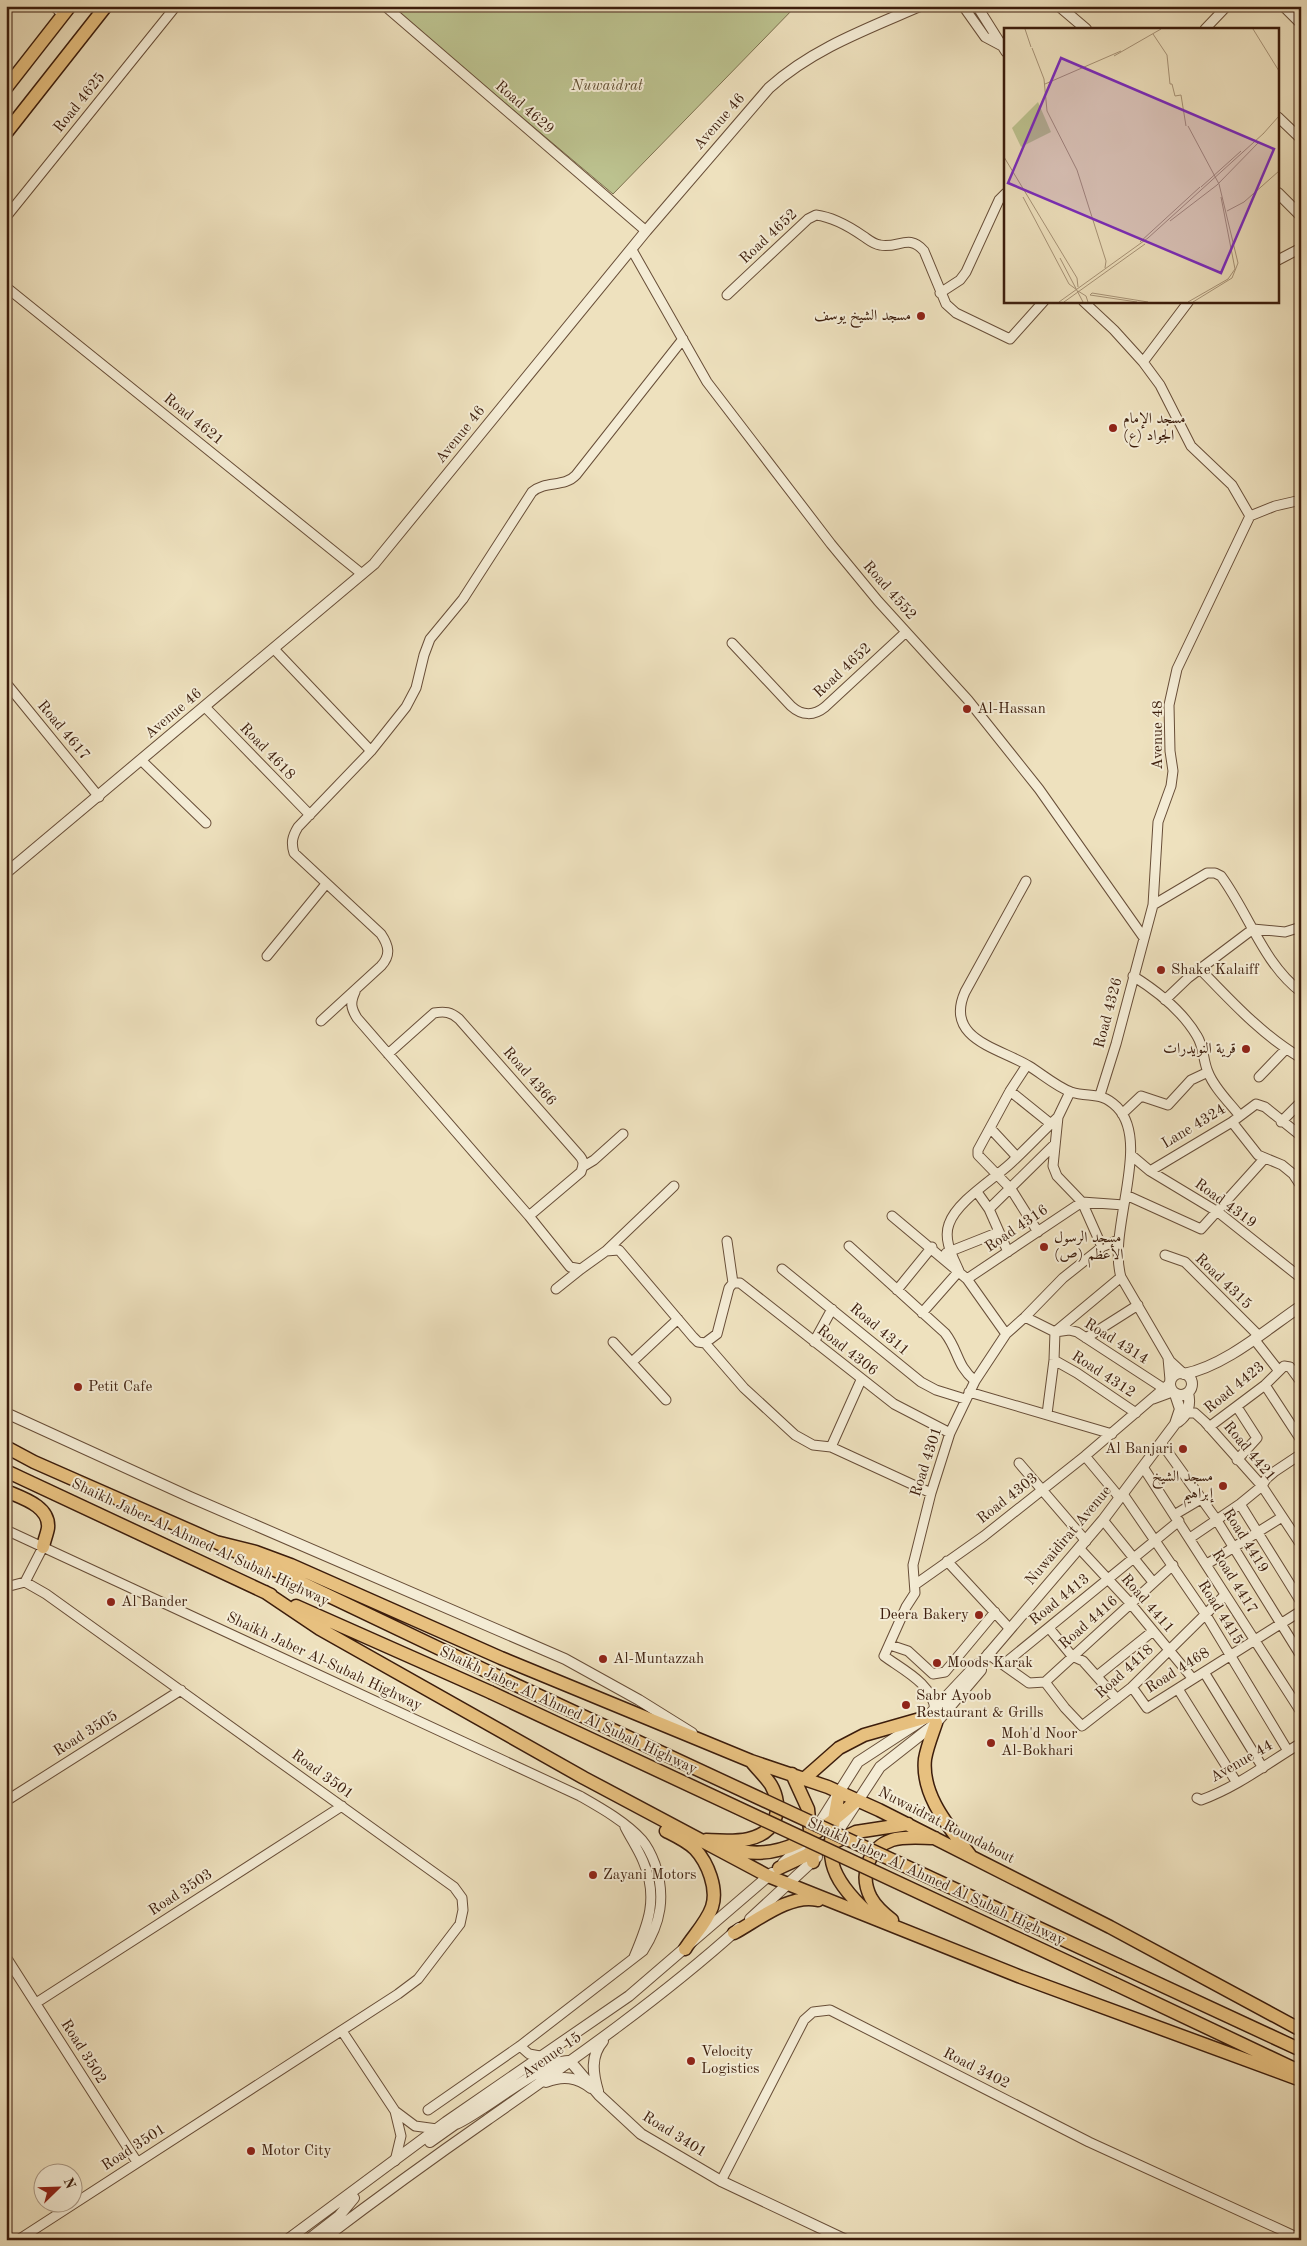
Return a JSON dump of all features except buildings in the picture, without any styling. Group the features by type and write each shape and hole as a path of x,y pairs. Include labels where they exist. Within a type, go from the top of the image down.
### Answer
{"main road":[{"path":"6,133 106,6"},
{"path":"6,88 62,9"},
{"name":"Shaikh Jaber Al Ahmed Al Subah Highway","path":"6,1447 34,1462 216,1542 501,1678 1301,2050"},
{"name":"Shaikh Jaber Al Ahmed Al Subah Highway","path":"6,1471 265,1592 490,1692 1301,2072"},
{"path":"6,1491 41,1509 46,1517 48,1527 43,1547"},
{"name":"Shaikh Jaber Al Ahmed Al Subah Highway","path":"216,1542 256,1552 291,1565 501,1658 701,1740"},
{"path":"265,1592 320,1629 584,1778 654,1817 773,1872 788,1884 1021,1977 1301,2080"},
{"path":"805,1778 839,1748 864,1735 933,1716 925,1762 928,1786 937,1808 973,1859"},
{"name":"Nuwaidrat Roundabout","path":"701,1740 751,1761 805,1778 840,1792 908,1824 973,1859 1110,1927 1301,2030"},
{"path":"703,1840 731,1841 749,1839 762,1835 771,1827 778,1810 776,1800 771,1785 751,1761"},
{"path":"792,1774 805,1800 811,1836 812,1857"},
{"path":"584,1778 630,1810 685,1842 696,1850 704,1862 712,1882 714,1897 712,1907 685,1950"},
{"path":"840,1792 830,1843 831,1861 836,1874 850,1895 872,1917"},
{"path":"703,1840 746,1854 758,1854 790,1846 811,1836 835,1820 857,1800"},
{"path":"773,1872 812,1857 830,1843 856,1832 908,1824"},
{"path":"904,1929 880,1911 870,1897 866,1882 867,1864 875,1849 893,1840 935,1838"},
{"path":"734,1933 789,1903 801,1899 814,1899 847,1908"}],"street":[{"name":"Road 4625","path":"6,217 176,6"},
{"name":"Road 4629","path":"385,6 646,231"},
{"name":"Avenue 46","path":"6,873 142,761 362,574 402,531 646,231 769,88 786,73 846,38 920,6"},
{"path":"963,6 985,37 1003,48"},
{"path":"1059,6 1085,28"},
{"path":"1206,28 1227,6"},
{"path":"1283,6 1301,24"},
{"path":"976,8 1003,48"},
{"path":"1280,119 1301,139"},
{"path":"1004,195 999,200 966,272 960,280 940,293 946,304 956,312 1010,340 1043,302"},
{"path":"1280,195 1301,216"},
{"name":"Road 4652","path":"727,295 808,219 816,215 850,228 874,244 881,246 913,242 918,244 924,250 940,293"},
{"path":"1280,259 1301,248"},
{"name":"Road 4552","path":"632,250 706,382 831,544 906,632 968,700 1039,789 1144,938"},
{"name":"Road 4621","path":"6,287 362,574"},
{"path":"1084,302 1109,325 1143,362 1171,404 1191,446 1232,485 1250,516 1276,506 1301,500"},
{"path":"1143,362 1188,302"},
{"path":"321,1021 388,958 388,950 381,934 294,853 291,844 292,835 371,751 406,707 416,688 424,654 430,639 462,599 530,496 540,486 565,483 576,475 683,339"},
{"name":"Avenue 48","path":"1144,938 1153,906 1158,822 1173,771 1169,705 1177,669 1250,516"},
{"name":"Road 4652","path":"732,643 791,706 808,715 814,714 825,707 906,632"},
{"path":"274,649 371,751"},
{"name":"Road 4617","path":"6,683 99,796"},
{"name":"Road 4618","path":"205,707 310,815"},
{"path":"142,761 206,823"},
{"path":"1153,906 1200,876 1207,873 1215,873 1222,876 1287,982 1301,992"},
{"path":"1026,881 960,1003 959,1016 964,1028 984,1044 1027,1065 1070,1092 1100,1095 1116,1106 1122,1114 1127,1126 1131,1156 1118,1240 1117,1256 1121,1277 1167,1355 1190,1378 1190,1403 1187,1413"},
{"path":"267,956 326,884"},
{"path":"1165,1000 1200,969 1253,929 1285,932 1301,927"},
{"name":"Road 4326","path":"1100,1095 1116,1044 1144,938"},
{"path":"1200,969 1250,1020 1286,1049 1301,1058"},
{"path":"1133,976 1165,1000 1196,1034 1201,1044 1208,1072 1236,1119 1245,1140 1264,1159 1282,1165 1301,1186"},
{"path":"356,990 351,1000 351,1008 357,1018 529,1216 566,1264 570,1267 581,1269"},
{"name":"Road 4366","path":"388,1054 434,1014 443,1011 452,1013 460,1018 583,1159 584,1166"},
{"path":"1259,1078 1286,1049"},
{"path":"1027,1065 1010,1090 991,1129 978,1150 978,1155 1011,1189 1038,1232"},
{"path":"1122,1114 1141,1096 1168,1106 1191,1080 1208,1072"},
{"path":"1010,1090 1051,1124"},
{"path":"1070,1092 1058,1117 1053,1166 1057,1176 1082,1202 1102,1247"},
{"path":"1301,1102 1282,1122 1301,1136"},
{"name":"Lane 4324","path":"1150,1171 1236,1119 1252,1106 1260,1104 1282,1122"},
{"path":"959,1271 950,1252 947,1235 952,1217 1058,1117"},
{"path":"991,1129 1017,1157"},
{"path":"529,1216 581,1172 584,1166 594,1160 624,1134"},
{"path":"989,1209 1055,1144"},
{"name":"Road 4319","path":"1131,1156 1150,1171 1218,1212 1301,1278"},
{"path":"1218,1212 1264,1159"},
{"path":"556,1289 606,1251 674,1186"},
{"path":"978,1192 989,1209 1008,1252"},
{"name":"Road 4315","path":"1126,1195 1201,1229 1218,1212"},
{"path":"1082,1202 1124,1205"},
{"name":"Road 4316","path":"967,1279 1082,1202"},
{"path":"892,1216 932,1247 967,1279 1006,1334"},
{"path":"941,1255 999,1232"},
{"name":"Road 4301","path":"933,1716 932,1696 924,1686 884,1656 906,1606 915,1593 916,1584 913,1578 913,1565 931,1493 950,1432 975,1380 1006,1334 1026,1317 1062,1278 1102,1247 1118,1240"},
{"path":"704,1343 717,1334 729,1288 733,1282 727,1241"},
{"path":"849,1246 950,1339 961,1367 975,1380"},
{"path":"897,1290 932,1247"},
{"path":"606,1251 619,1250 698,1342 704,1343 749,1394 795,1435 812,1445 831,1447 931,1493"},
{"name":"Road 4315","path":"1165,1255 1185,1262 1256,1337 1279,1371"},
{"name":"Road 4311","path":"782,1269 921,1382 936,1390 1047,1414 1112,1434"},
{"path":"922,1313 959,1271"},
{"path":"1055,1332 1121,1277"},
{"name":"Road 4306","path":"733,1282 740,1283 861,1380 908,1413 950,1432"},
{"path":"1086,1338 1138,1305"},
{"path":"1170,1388 1176,1374 1184,1374 1210,1366 1301,1306"},
{"path":"814,1342 832,1309"},
{"name":"Road 4314","path":"1026,1317 1055,1332 1069,1330 1077,1332 1170,1388"},
{"path":"632,1362 678,1319"},
{"name":"Road 4312","path":"1047,1414 1054,1360 1055,1332"},
{"path":"613,1342 666,1400"},
{"path":"1167,1355 1170,1388"},
{"name":"Road 4312","path":"1054,1360 1077,1373 1136,1413"},
{"path":"1170,1388 1182,1395 1190,1390 1210,1366"},
{"path":"1279,1371 1282,1367 1289,1366 1301,1382"},
{"name":"Road 4423","path":"1209,1427 1265,1385 1279,1371"},
{"path":"831,1447 861,1380"},
{"path":"1265,1385 1301,1440"},
{"name":"Road 4303","path":"916,1584 984,1536 1153,1399 1170,1388"},
{"name":"Nuwaidirat Avenue","path":"1170,1388 1180,1409 1175,1424"},
{"path":"1237,1407 1257,1438 1237,1460"},
{"path":"6,1413 190,1496 565,1659 673,1720 701,1740"},
{"name":"Nuwaidirat Avenue","path":"857,1800 880,1767 981,1670 985,1659 1103,1520 1162,1444 1175,1424 1187,1413"},
{"name":"Road 4421","path":"1187,1413 1195,1413 1262,1486 1301,1544"},
{"name":"Road 4419","path":"1162,1444 1216,1519 1301,1656"},
{"path":"1190,1538 1240,1504 1262,1486 1266,1479 1274,1472 1301,1454"},
{"path":"1084,1456 1122,1496"},
{"name":"Road 4411","path":"1019,1463 1042,1489 1108,1579 1194,1679"},
{"name":"Road 4417","path":"1143,1467 1301,1712"},
{"name":"Road 4415","path":"1122,1496 1155,1539 1206,1615 1288,1751"},
{"name":"Road 4413","path":"1004,1664 1108,1579 1201,1499"},
{"path":"1240,1504 1301,1602"},
{"path":"1207,1564 1282,1517"},
{"path":"1103,1520 1153,1582"},
{"name":"Shaikh Jaber Al-Subah Highway","path":"6,1530 580,1796 614,1817 644,1842 652,1857 661,1886 662,1900 655,1930 643,1951 520,2046 428,2110"},
{"path":"6,1587 25,1582 43,1547"},
{"path":"948,1561 1010,1629"},
{"name":"Road 4416","path":"1045,1682 1173,1565"},
{"name":"Road 3501","path":"18,2240 418,1980 460,1924 463,1910 462,1898 454,1887 46,1594 25,1582"},
{"name":"Road 4418","path":"1045,1682 1082,1726 1132,1687 1226,1595"},
{"name":"Road 4468","path":"1132,1687 1147,1708 1301,1611"},
{"path":"890,1644 908,1651 932,1674 944,1672 995,1612"},
{"path":"1049,1628 1072,1656 1083,1661 1117,1699"},
{"path":"1097,1676 1154,1631"},
{"path":"985,1659 1004,1664 1029,1684 1045,1682"},
{"path":"1204,1672 1263,1768"},
{"path":"1178,1689 1237,1783"},
{"name":"Road 3505","path":"6,1801 181,1690"},
{"name":"Nuwaidirat Avenue","path":"811,1836 840,1792 852,1769 862,1758 933,1716"},
{"name":"Avenue 44","path":"1197,1798 1201,1800 1207,1798 1237,1783 1301,1743"},
{"name":"Nuwaidrat Roundabout","path":"830,1843 857,1800"},
{"name":"Road 3503","path":"36,2003 342,1806"},
{"name":"Avenue 15","path":"287,2240 437,2129 569,2036 582,2030 628,1996 685,1950 811,1836"},
{"path":"788,1884 812,1857"},
{"name":"Avenue 15","path":"322,2240 423,2164 609,2034 701,1964 788,1884"},
{"name":"Road 3502","path":"6,1957 137,2162"},
{"name":"Road 3402","path":"721,2181 804,2020 813,2012 830,2010 1089,2142 1301,2239"},
{"path":"297,2240 572,2042 582,2030"},
{"path":"342,2031 395,2111 415,2126 437,2129"},
{"path":"599,2094 593,2067 596,2054 609,2034"},
{"path":"520,2046 529,2054 540,2056"},
{"path":"520,2046 525,2058 524,2068"},
{"path":"456,2124 478,2113 548,2066 564,2060 570,2061"},
{"name":"Road 3401","path":"570,2061 599,2094 641,2134 721,2181 846,2240"},
{"path":"529,2090 552,2080 570,2078 585,2083 599,2094"},
{"path":"395,2111 401,2136 395,2161"},
{"path":"308,2240 340,2216 354,2198"}],"green space":[{"name":"Nuwaidrat","path":"390,6 796,6 613,194"}],"place":[{"name":"مسجد الشيخ يوسف","path":"921,316"},
{"name":"مسجد الإمام الجواد (ع)","path":"1113,428"},
{"name":"Al-Hassan","path":"967,709"},
{"name":"Shake Kalaiff","path":"1161,970"},
{"name":"قرية النويدرات","path":"1246,1049"},
{"name":"مسجد الرسول الأعظم (ص)","path":"1044,1247"},
{"name":"Petit Cafe","path":"78,1387"},
{"name":"Al Banjari","path":"1183,1449"},
{"name":"مسجد الشيخ إبراهيم","path":"1223,1486"},
{"name":"Al Bander","path":"111,1602"},
{"name":"Deera Bakery","path":"979,1615"},
{"name":"Al-Muntazzah","path":"603,1659"},
{"name":"Moods Karak","path":"937,1663"},
{"name":"Sabr Ayoob Restaurant & Grills","path":"906,1705"},
{"name":"Moh'd Noor Al-Bokhari","path":"991,1743"},
{"name":"Zayani Motors","path":"593,1875"},
{"name":"Velocity Logistics","path":"691,2061"},
{"name":"Motor City","path":"251,2151"}]}
